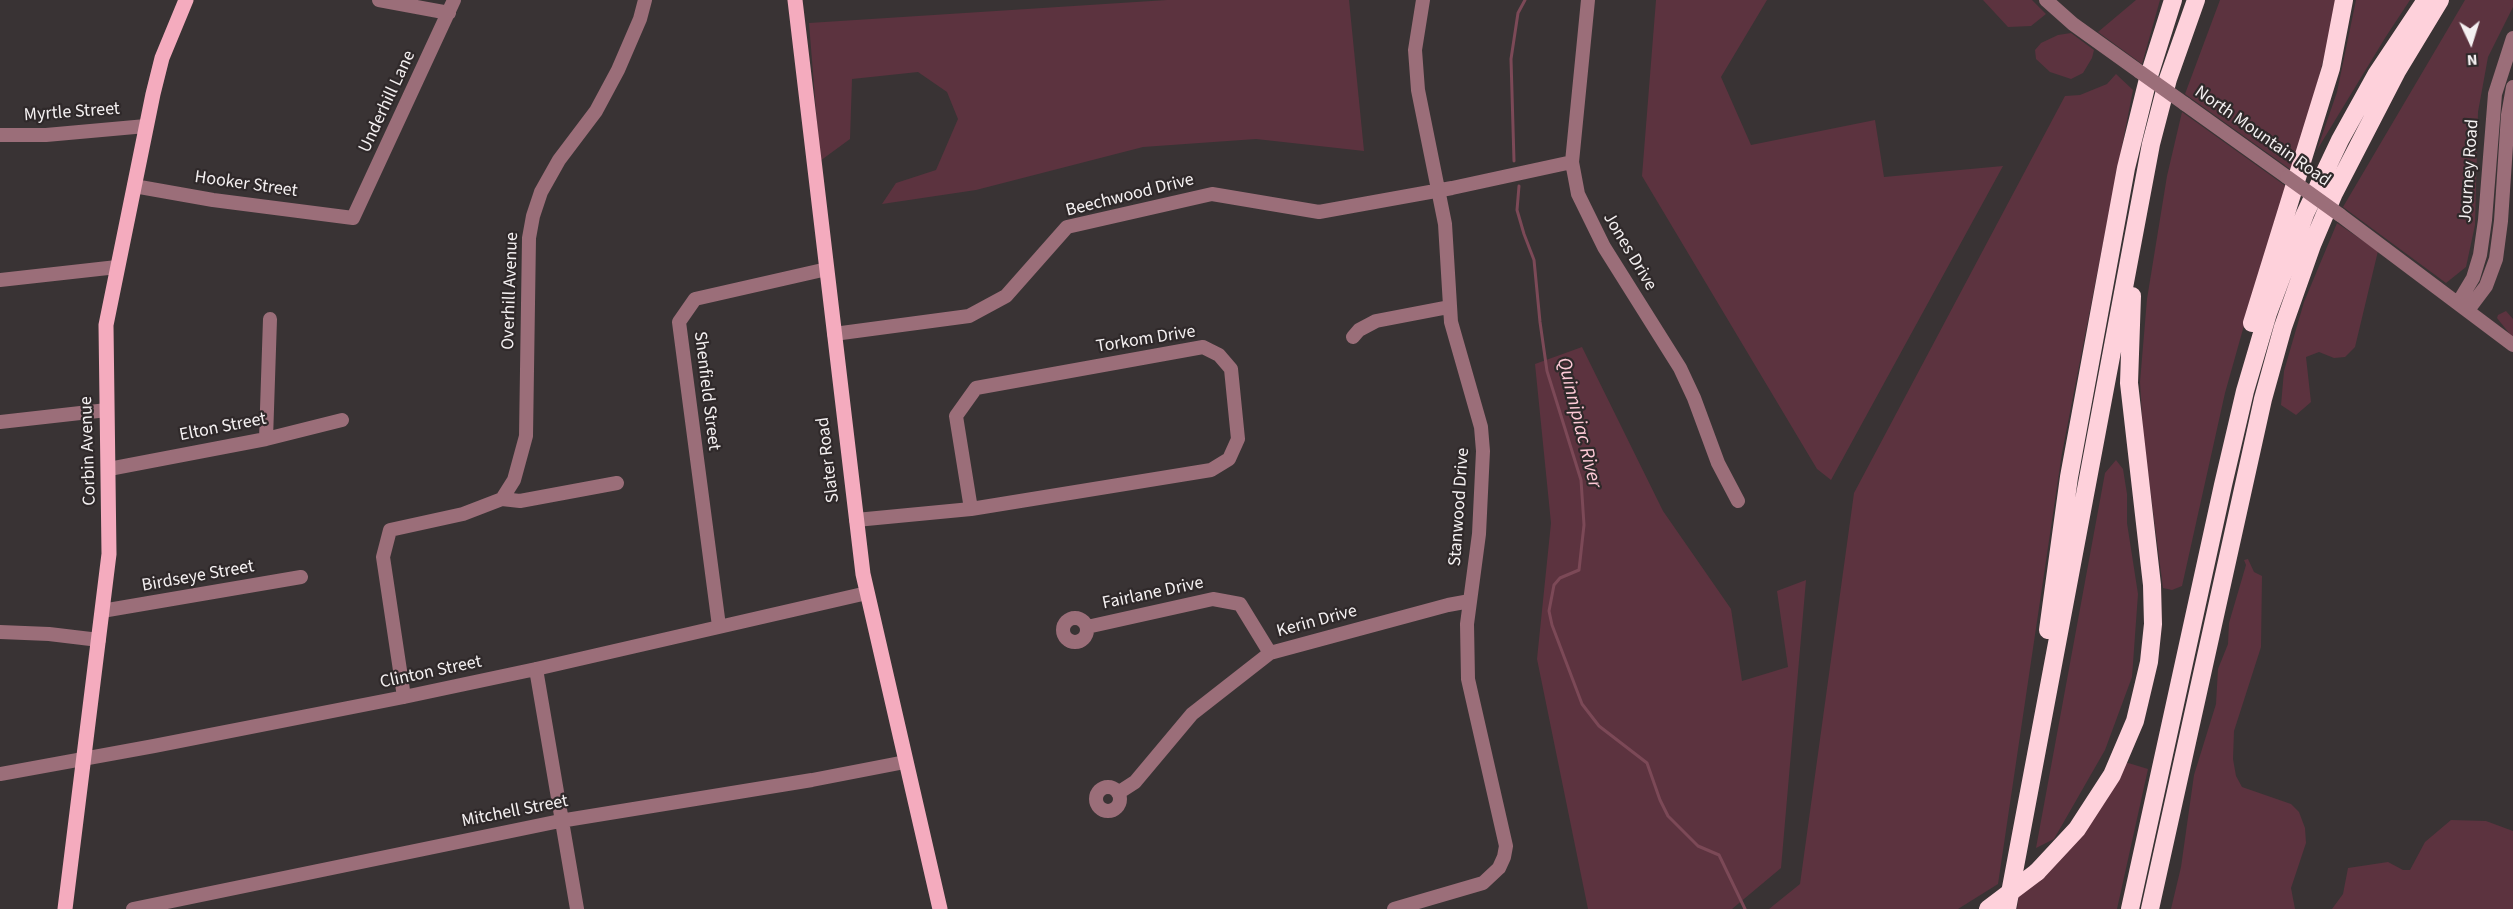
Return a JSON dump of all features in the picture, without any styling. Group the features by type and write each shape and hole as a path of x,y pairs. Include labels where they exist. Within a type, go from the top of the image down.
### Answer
{"highway":[{"path":"2047,697 2048,636 2069,477 2130,147 2150,72 2173,0"},
{"path":"2007,909 2154,126 2170,71 2196,0"},
{"path":"2223,486 2221,444 2238,374 2331,68 2344,0"},
{"path":"2130,909 2223,486 2259,339 2305,214 2340,140 2368,88 2426,0"},
{"path":"2150,909 2264,399 2283,327 2312,245 2334,193 2397,70 2440,0"},
{"path":"1988,909 2037,872 2077,829 2112,775 2135,721 2149,662 2152,585 2129,383 2133,275 2131,249"}],"main road":[{"name":"Corbin Avenue","path":"65,909 110,546 106,325 162,58 186,0"},
{"name":"Slater Road","path":"795,0 856,520 867,594 937,909"}],"street":[{"path":"380,0 452,7"},
{"name":"Overhill Avenue","path":"502,499 514,480 526,436 529,238 533,216 541,192 558,160 596,111 618,69 640,19 645,0"},
{"name":"Stanwood Drive","path":"1394,909 1483,883 1499,868 1504,857 1504,835 1467,679 1466,643 1479,534 1483,451 1481,427 1454,337 1449,307 1445,224 1416,70 1417,30 1423,0"},
{"name":"Jones Drive","path":"1588,0 1572,162 1574,178 1584,211 1604,248 1680,368 1694,398 1718,463 1738,501"},
{"name":"North Mountain Road","path":"2046,0 2080,30 2340,215 2513,345"},
{"name":"Underhill Lane","path":"353,218 452,7"},
{"name":"Journey Road","path":"2463,306 2480,255 2495,94 2513,38"},
{"name":"Journey Road","path":"2463,306 2486,286 2496,259 2501,221 2508,115 2513,87"},
{"name":"Myrtle Street","path":"0,135 46,135 146,126"},
{"name":"Beechwood Drive","path":"834,334 969,316 1006,296 1067,226 1212,194 1319,212 1572,162"},
{"name":"Hooker Street","path":"134,186 213,200 353,218"},
{"path":"0,280 117,267"},
{"name":"Shenfield Street","path":"719,626 679,322 695,299 827,269"},
{"path":"1353,337 1359,330 1376,321 1449,307"},
{"path":"266,439 270,318"},
{"name":"Torkom Drive","path":"856,520 970,509 1211,470 1229,459 1238,439 1231,369 1219,355 1203,347 976,388 956,416 970,509"},
{"path":"0,422 108,410"},
{"name":"Elton Street","path":"110,469 266,439 342,420"},
{"path":"404,697 383,557 390,530 463,514 502,499 520,501 617,483"},
{"name":"Birdseye Street","path":"102,611 301,577"},
{"name":"Clinton Street","path":"0,774 404,697 867,594"},
{"name":"Fairlane Drive","path":"1087,627 1213,599 1240,604 1269,653"},
{"name":"Kerin Drive","path":"1118,793 1135,782 1192,714 1269,653 1448,605 1470,602"},
{"path":"0,632 49,634 99,640"},
{"path":"536,669 560,821 577,909"},
{"name":"Mitchell Street","path":"133,909 560,821 812,780 905,762"}],"shaded area":[{"path":"1167,0 1349,0 1364,151 1256,139 1143,147 976,190 882,204 896,183 936,170 958,119 947,92 918,72 852,79 850,139 820,161 809,23"},
{"path":"1656,0 1767,0 1721,77 1751,145 1875,120 1884,177 2003,166 1831,480 1817,469 1642,176"},
{"path":"1983,0 2032,0 2046,14 2031,26 2008,27"},
{"path":"2136,0 2160,0 2142,64 2098,32"},
{"path":"2220,0 2339,0 2294,172 2185,94"},
{"path":"2356,0 2410,0 2317,150 2337,92"},
{"path":"2465,0 2513,0 2513,7 2488,57 2478,112 2475,225 2466,267 2446,283 2343,207"},
{"path":"2071,33 2094,50 2083,73 2071,79 2050,72 2036,59 2035,50 2041,43 2058,35"},
{"path":"2116,74 2133,90 2062,453 1998,884 1958,909 1769,909 1800,884 1854,493 2065,96 2080,95 2107,84"},
{"path":"2182,112 2287,187 2252,297 2225,393 2182,586 2172,590 2163,588 2143,434 2140,382 2147,299 2167,176"},
{"path":"2337,223 2378,251 2355,347 2345,357 2334,358 2319,352 2306,357 2311,402 2296,415 2281,405 2284,371 2304,302"},
{"path":"2506,311 2513,319 2513,338 2497,318"},
{"path":"1582,347 1663,511 1731,609 1742,681 1788,667 1777,591 1806,580 1781,868 1732,909 1588,909 1537,659 1551,523 1535,364"},
{"path":"2116,460 2123,469 2127,494 2127,523 2138,594 2132,677 2105,750 2054,839 2036,848 2105,473"},
{"path":"2248,559 2254,572 2262,576 2261,647 2234,731 2233,759 2236,776 2242,787 2291,804 2299,812 2305,828 2306,843 2291,888 2295,909 2171,909 2181,867 2194,775 2216,704 2218,669 2228,644 2229,623 2246,565 2244,560"},
{"path":"2125,762 2148,769 2117,909 2017,909 2019,894"},
{"path":"2451,820 2486,821 2513,831 2513,909 2332,909 2343,894 2348,868 2388,862 2403,870 2410,870 2425,842"}],"waterway":[{"name":"Quinnipiac River","path":"1514,161 1511,59 1518,13 1525,0"},
{"name":"Quinnipiac River","path":"1519,186 1517,210 1534,260 1547,371 1581,480 1584,525 1579,570 1560,578 1554,585 1549,611 1552,625 1582,704 1599,726 1647,763 1668,816 1698,846 1719,855 1745,909"}]}
